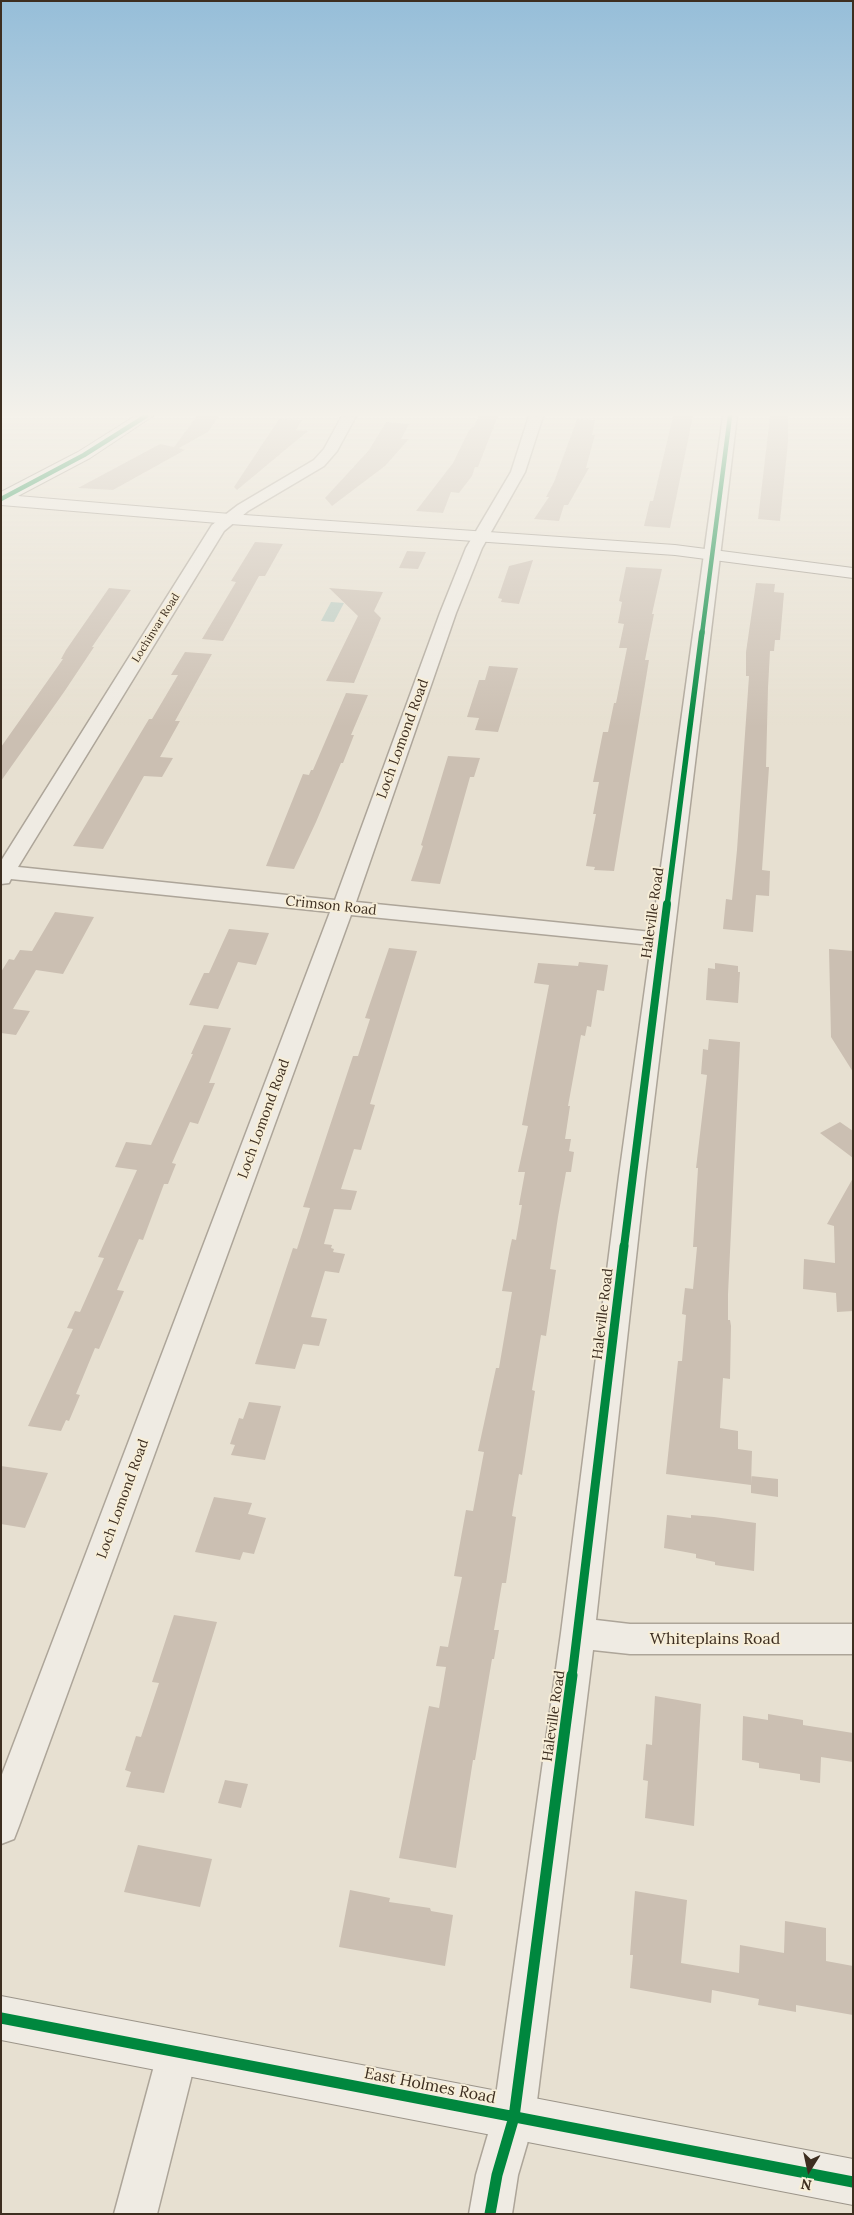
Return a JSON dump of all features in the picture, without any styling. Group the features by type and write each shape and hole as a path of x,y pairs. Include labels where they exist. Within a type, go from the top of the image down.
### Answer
{"street":[{"name":"Lochinvar Road","path":"3,874 218,528 230,519"},
{"path":"235,519 712,553 853,573"},
{"name":"Loch Lomond Road","path":"1,1826 343,907 448,613 481,536 492,519"},
{"name":"Haleville Road","path":"490,2214 497,2175 514,2116 578,1633 662,940 716,519"},
{"name":"Crimson Road","path":"3,874 662,940"},
{"name":"Whiteplains Road","path":"578,1633 630,1639 853,1639"},
{"name":"East Holmes Road","path":"1,2018 853,2182"},
{"path":"135,2214 178,2051"}],"shaded area":[{"path":"331,602 344,603 334,622 321,621"}],"building":[{"path":"539,519 560,519 559,521"},
{"path":"646,519 672,519 670,528 644,526"},
{"path":"255,542 283,544 265,576 259,576 223,641 202,639 236,582 231,581"},
{"path":"407,551 426,552 418,569 399,568"},
{"path":"533,560 519,604 501,602 502,599 498,598 509,566"},
{"path":"626,567 662,569 652,614 654,614 645,660 649,660 614,871 594,870 595,867 586,866 596,814 593,814 599,782 593,782 603,732 608,732 614,703 616,703 627,648 619,648 624,624 618,623 622,602 619,601"},
{"path":"756,583 775,584 774,592 784,593 780,640 775,640 774,651 770,651 768,688 766,767 769,767 762,870 770,871 769,896 756,895 753,932 723,929 726,899 732,900 737,850 749,676 746,676 746,652"},
{"path":"109,588 131,590 64,692 1,781 1,747 63,659 61,659 66,650"},
{"path":"329,588 383,592 374,611 381,618 354,683 326,681 358,616"},
{"path":"185,652 212,654 175,721 180,721 160,757 173,758 162,777 144,776 103,849 73,846 149,719 152,719 178,675 171,675"},
{"path":"489,666 518,668 498,732 475,730 479,718 467,717 479,680 485,680"},
{"path":"346,693 368,695 351,735 354,735 343,763 341,763 316,822 294,869 266,866 303,774 309,775 311,770 313,770"},
{"path":"448,756 480,758 474,777 470,777 440,884 411,881 423,846 421,845"},
{"path":"55,912 94,917 63,974 36,970 13,1009 30,1011 16,1035 1,1033 1,972 9,959 14,960 20,950 32,951"},
{"path":"229,929 269,933 256,965 238,962 218,1009 189,1005 204,973 209,973"},
{"path":"389,948 417,951 370,1104 375,1105 361,1150 354,1149 341,1189 357,1191 351,1210 334,1209 324,1244 332,1245 333,1252 345,1254 339,1273 325,1271 311,1317 327,1319 319,1346 303,1344 295,1369 255,1364 293,1248 297,1249 310,1208 303,1207 353,1056 358,1056 370,1019 365,1018"},
{"path":"829,949 853,951 853,1072 831,1037"},
{"path":"579,962 608,965 604,991 597,990 591,1027 587,1026 585,1036 581,1035 568,1106 570,1106 565,1139 571,1139 569,1151 574,1152 571,1172 566,1172 558,1217 550,1269 556,1270 546,1336 541,1335 532,1390 535,1391 522,1475 519,1474 512,1516 516,1517 506,1583 502,1583 494,1630 499,1630 494,1659 492,1659 475,1760 473,1760 456,1868 399,1858 429,1706 439,1708 446,1667 436,1666 440,1646 448,1647 462,1577 454,1576 466,1510 473,1511 484,1452 478,1451 496,1368 499,1368 512,1292 502,1291 512,1239 516,1240 522,1205 519,1205 525,1172 518,1172 528,1126 522,1125 549,985 534,983 538,963 578,966"},
{"path":"715,963 738,966 738,972 740,972 738,1003 706,1000 708,968 715,969"},
{"path":"204,1025 231,1028 209,1083 215,1083 198,1124 190,1122 172,1163 176,1164 168,1184 164,1184 143,1240 139,1239 117,1290 124,1291 99,1349 95,1348 76,1394 80,1395 69,1421 66,1420 61,1431 28,1426 73,1329 67,1328 75,1311 80,1312 104,1258 98,1257 137,1170 115,1167 126,1142 151,1145 193,1054 191,1054"},
{"path":"709,1039 740,1042 728,1294 728,1320 730,1320 731,1326 730,1379 723,1378 720,1428 738,1431 738,1449 752,1451 751,1485 666,1474 678,1361 682,1361 686,1315 682,1314 685,1288 693,1289 697,1247 693,1247 698,1168 696,1168 707,1075 701,1074 703,1049 708,1050"},
{"path":"840,1122 853,1131 853,1158 820,1133"},
{"path":"853,1178 853,1311 837,1312 836,1293 803,1289 804,1259 835,1263 834,1226 827,1224"},
{"path":"249,1402 281,1406 265,1460 231,1455 235,1445 230,1444 239,1418 243,1419"},
{"path":"1,1466 48,1473 25,1528 1,1524"},
{"path":"751,1476 778,1479 778,1497 751,1493"},
{"path":"214,1497 252,1503 248,1514 266,1518 254,1554 243,1552 240,1560 195,1552"},
{"path":"667,1515 691,1518 691,1515 714,1517 756,1523 754,1571 715,1565 715,1562 696,1558 696,1554 664,1548"},
{"path":"174,1615 217,1622 164,1793 126,1787 131,1772 125,1770 136,1736 141,1737 159,1683 152,1682"},
{"path":"655,1696 701,1704 694,1826 645,1818 648,1781 643,1780 646,1744 652,1745"},
{"path":"768,1714 803,1720 803,1725 853,1733 853,1762 821,1757 820,1783 800,1780 800,1774 759,1768 759,1763 742,1760 743,1716 768,1720"},
{"path":"225,1780 248,1784 241,1808 218,1803"},
{"path":"138,1845 212,1859 200,1907 124,1892"},
{"path":"350,1890 390,1898 389,1902 430,1908 431,1911 453,1915 445,1966 339,1947"},
{"path":"635,1891 687,1900 681,1963 739,1973 740,1945 784,1953 785,1921 826,1928 826,1961 853,1966 853,2015 796,2005 796,2012 758,2005 759,1999 712,1990 711,2003 630,1988 633,1955 630,1955"}],"cycle path":[{"path":"490,2214 497,2175 514,2117 578,1633 632,1176 717,519"},
{"path":"1,2018 853,2182"}]}
